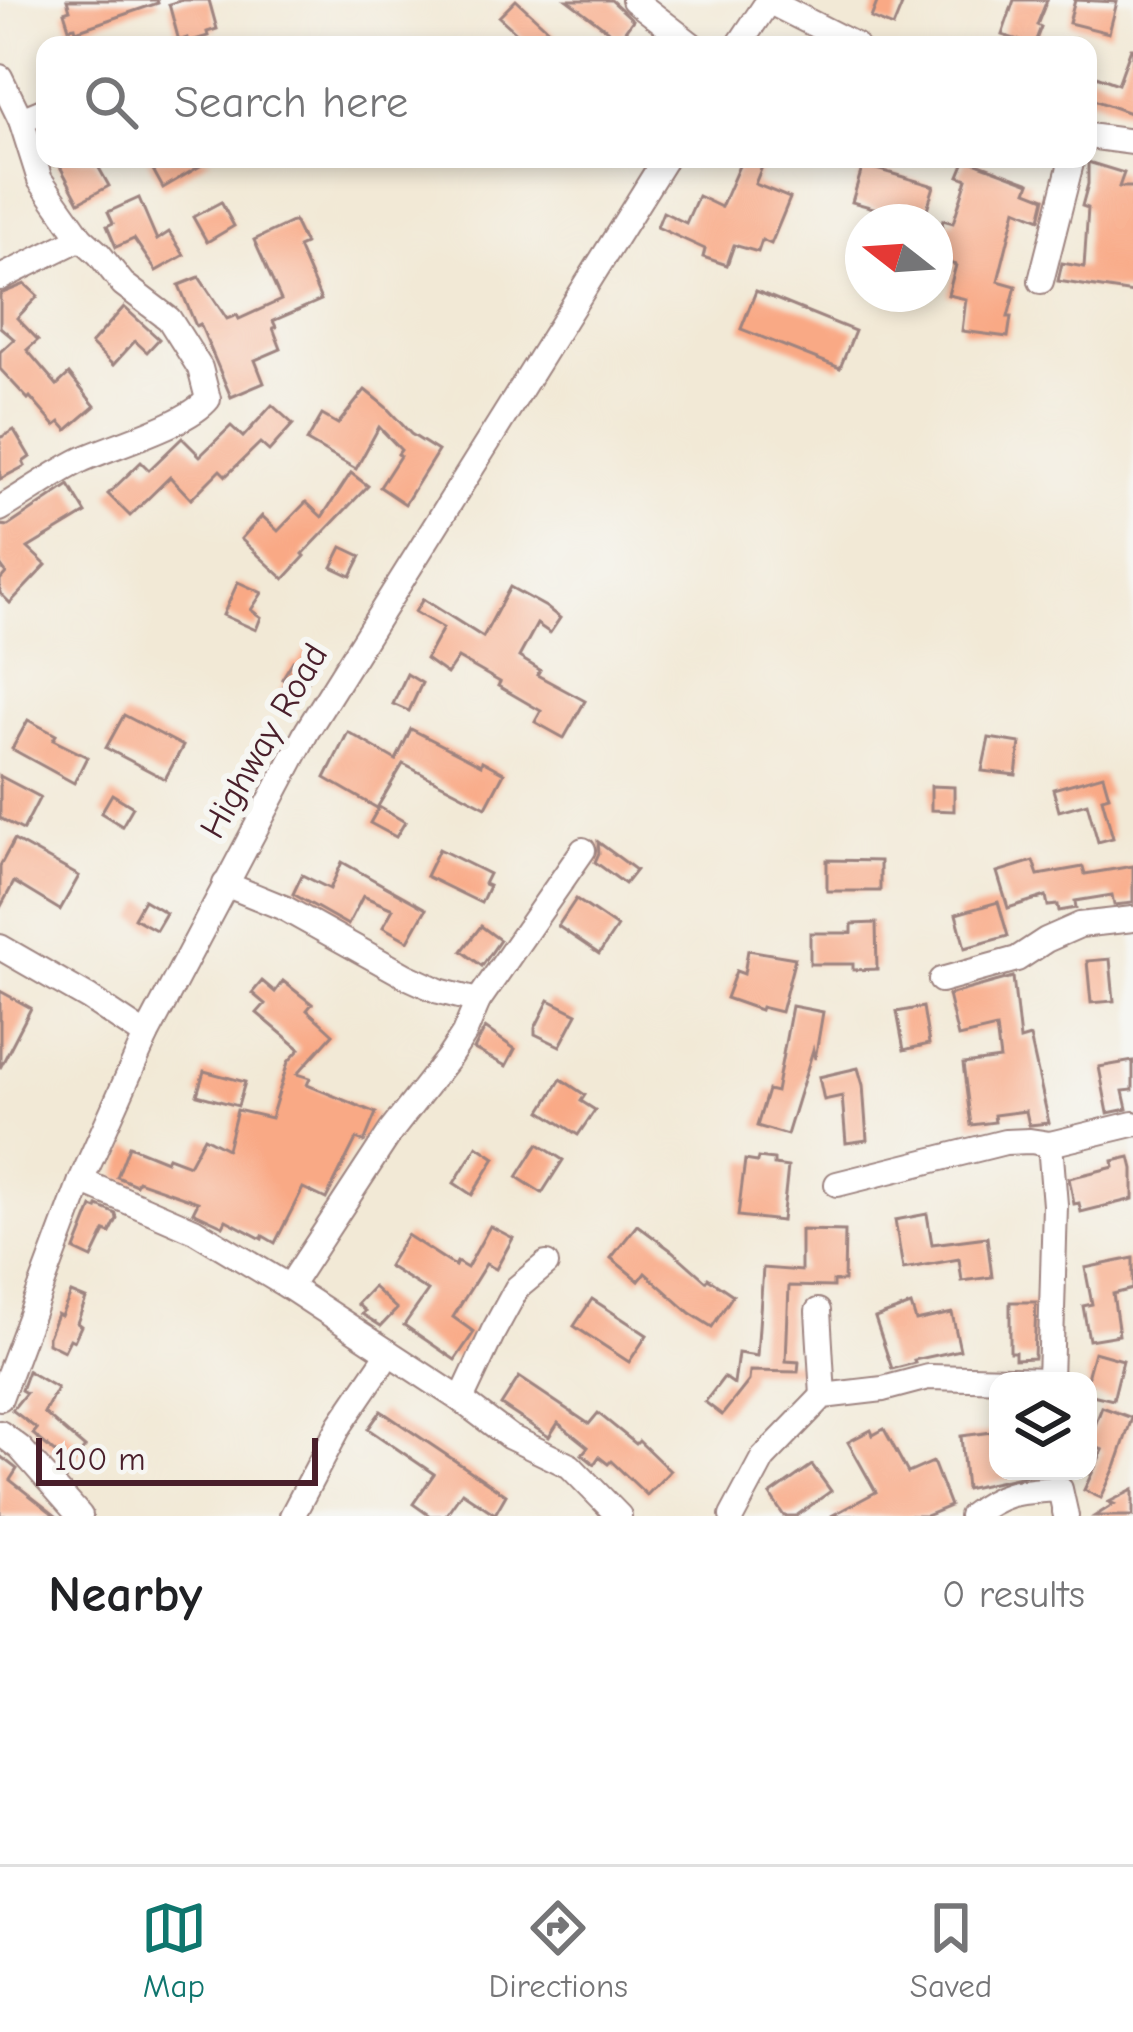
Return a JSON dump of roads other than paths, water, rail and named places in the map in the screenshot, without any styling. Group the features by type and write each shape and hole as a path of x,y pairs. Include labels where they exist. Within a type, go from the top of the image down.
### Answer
{"street":[{"path":"634,0 680,36"},
{"path":"745,36 769,0 838,36"},
{"path":"0,77 33,115"},
{"path":"1097,137 1133,142"},
{"path":"0,509 83,459 201,409 208,399 200,368 169,319 123,284 81,238 40,180 39,168"},
{"name":"Highway Road","path":"0,1398 82,1181 146,1036 307,731 659,168"},
{"path":"1041,281 1070,168"},
{"path":"0,278 81,238"},
{"path":"289,1287 391,1131 449,1058 478,1000 583,850"},
{"path":"225,884 284,908 423,984 478,1000"},
{"path":"941,980 1017,959 1080,925 1133,919"},
{"path":"0,947 146,1036"},
{"path":"837,1184 1005,1142 1050,1144 1133,1124"},
{"path":"1050,1144 1055,1204 1050,1372"},
{"path":"82,1181 194,1230 289,1287 510,1437 570,1466 619,1516"},
{"path":"461,1400 517,1288 546,1264"},
{"path":"818,1311 823,1396"},
{"path":"292,1516 340,1425 389,1353"},
{"path":"732,1516 764,1458 823,1396 883,1389 928,1377 989,1378"},
{"path":"0,1433 20,1448 80,1516"},
{"path":"970,1516 994,1498 1060,1480 1066,1516"}]}
